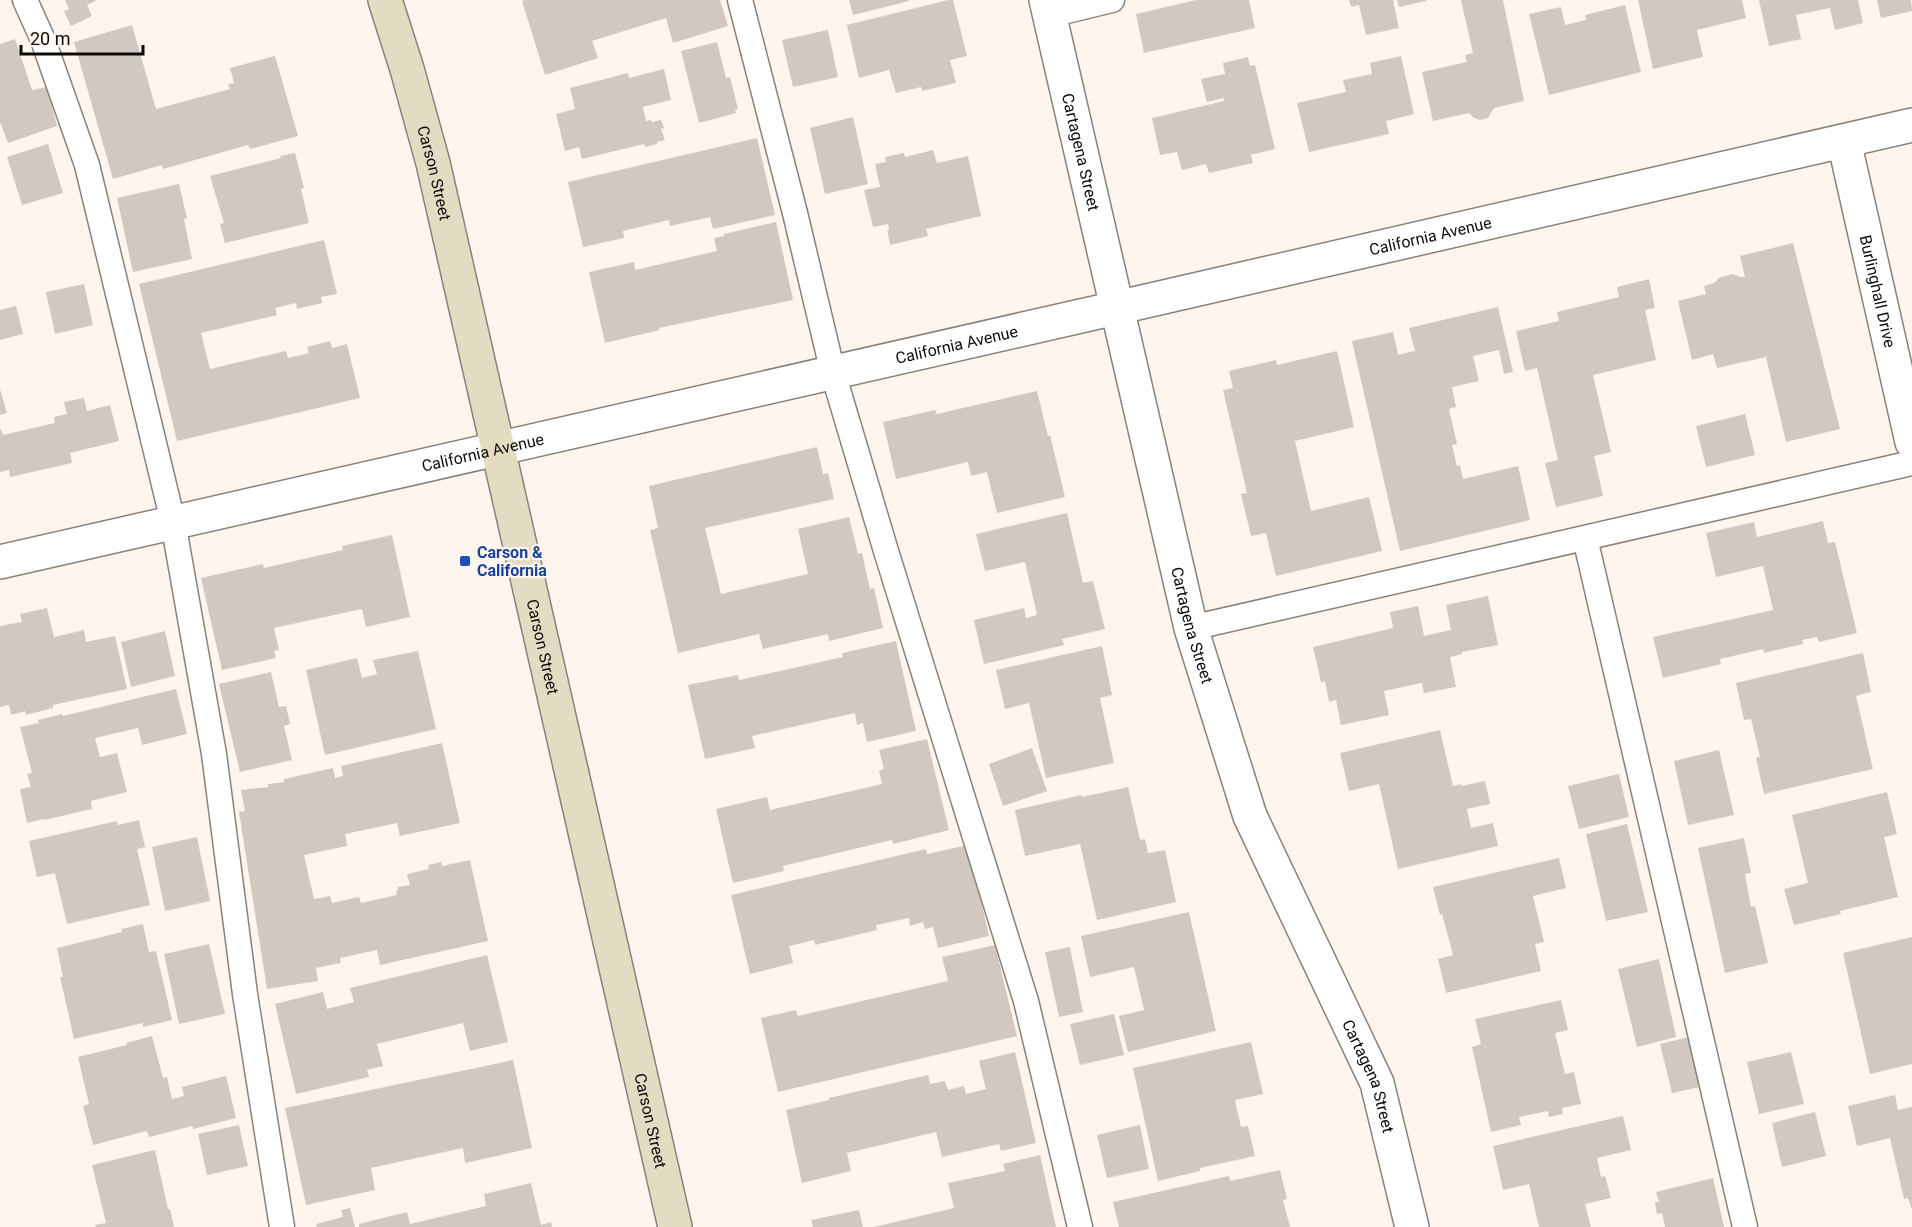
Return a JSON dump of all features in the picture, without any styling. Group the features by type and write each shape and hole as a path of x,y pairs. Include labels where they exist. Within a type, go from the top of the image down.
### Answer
{"main road":[{"name":"Carson Street","path":"385,0 433,163 675,1227"}],"street":[{"name":"Cartagena Street","path":"1048,7 1191,628 1250,816 1377,1083 1412,1227"},
{"name":"California Avenue","path":"0,562 1912,125"},
{"name":"Burlinghall Drive","path":"1844,141 1912,442"}],"lane":[{"path":"25,0 43,40 87,165 173,522 214,754 245,994 282,1227"},
{"path":"740,0 795,213 833,373 1026,1001 1080,1227"},
{"path":"1048,7 1112,0"},
{"path":"1191,628 1912,463"},
{"path":"1585,538 1745,1227"}],"building":[{"path":"65,0 97,0 87,5 92,16 71,26 64,11 69,9"},
{"path":"720,0 728,26 673,43 666,18 592,41 598,58 545,75 522,1"},
{"path":"849,0 909,0 909,1 853,15"},
{"path":"953,0 967,56 950,60 956,83 922,91 921,87 896,93 889,70 859,78 847,25"},
{"path":"1196,0 1249,0 1255,28 1144,53 1136,14"},
{"path":"1349,0 1393,0 1399,28 1366,35 1359,5 1351,7"},
{"path":"1397,0 1426,0 1426,1 1399,7"},
{"path":"1461,0 1503,0 1524,101 1494,108 1488,118 1480,120 1469,113 1433,121 1422,72 1467,62 1465,55 1473,53"},
{"path":"1638,0 1742,0 1746,18 1697,30 1703,57 1653,69"},
{"path":"1759,0 1858,0 1863,23 1835,30 1830,8 1796,15 1801,39 1769,46"},
{"path":"1877,0 1911,0 1912,11 1881,18"},
{"path":"1625,5 1641,72 1549,95 1529,14 1561,7 1565,25 1586,20 1585,15"},
{"path":"132,25 156,109 230,89 228,84 234,83 230,68 275,56 298,136 250,149 248,145 163,169 162,165 113,179 74,42"},
{"path":"828,30 838,77 793,87 782,40"},
{"path":"15,39 32,90 47,87 57,126 8,143 0,122 0,44"},
{"path":"717,42 726,78 730,77 738,109 735,110 736,113 699,123 681,51"},
{"path":"1401,56 1414,114 1386,121 1389,134 1309,152 1297,103 1346,92 1343,80 1372,74 1370,63"},
{"path":"1248,57 1250,66 1255,65 1275,149 1251,155 1253,163 1209,173 1206,164 1182,170 1177,152 1160,155 1152,118 1224,101 1224,98 1207,102 1201,79 1225,74 1223,63"},
{"path":"664,69 671,100 643,107 646,121 661,120 665,140 645,147 644,144 582,159 579,147 565,151 556,114 575,109 570,88 628,73 629,78"},
{"path":"853,117 868,184 825,194 810,128"},
{"path":"757,138 775,215 713,229 710,217 670,226 669,220 623,231 624,238 583,247 568,182"},
{"path":"48,144 63,193 22,205 7,157"},
{"path":"933,150 937,163 968,156 981,216 926,229 928,236 890,245 888,224 873,227 864,190 880,187 875,164 886,162 885,157 904,153 905,157"},
{"path":"295,153 304,188 301,189 309,223 225,243 220,224 224,223 210,176"},
{"path":"179,184 187,218 184,219 192,259 133,272 117,198"},
{"path":"776,222 793,300 659,328 660,330 605,343 589,272 634,262 635,270 717,251 714,238"},
{"path":"324,240 337,294 321,297 322,303 297,309 296,303 275,308 277,315 201,333 210,369 286,351 288,358 309,353 307,347 330,341 332,348 347,344 360,398 177,441 139,284"},
{"path":"1793,243 1840,429 1786,442 1766,357 1717,368 1713,354 1692,360 1678,301 1706,294 1704,286 1714,283 1719,278 1732,274 1745,277 1740,256"},
{"path":"1649,279 1655,308 1645,310 1656,360 1593,375 1611,452 1594,456 1603,496 1556,507 1545,463 1558,460 1537,368 1525,371 1516,331 1559,321 1557,312 1619,297 1617,287"},
{"path":"84,284 93,325 55,334 46,292"},
{"path":"16,306 23,334 0,340 0,310"},
{"path":"1498,307 1513,372 1504,374 1499,350 1473,356 1479,381 1452,387 1456,407 1449,409 1457,444 1452,445 1463,479 1518,466 1530,520 1400,551 1352,341 1393,332 1398,355 1415,351 1409,328"},
{"path":"1337,351 1354,427 1295,441 1311,511 1369,497 1382,551 1276,576 1266,533 1251,536 1241,494 1247,493 1223,390 1233,388 1229,371 1276,360 1277,365"},
{"path":"0,389 7,413 0,415"},
{"path":"1037,391 1065,497 997,513 987,472 971,476 968,462 896,479 883,422 935,410 937,414"},
{"path":"84,398 87,411 110,405 119,441 70,453 72,463 10,477 9,470 0,472 0,428 3,435 55,423 54,417 67,414 64,402"},
{"path":"1745,414 1755,455 1706,467 1696,426"},
{"path":"817,447 823,474 828,473 834,499 705,528 721,594 808,574 798,529 849,517 858,554 862,553 870,589 874,588 883,628 829,641 828,634 763,649 759,634 678,653 650,530 658,528 649,486"},
{"path":"1067,513 1083,583 1093,581 1105,629 1062,639 1064,645 984,664 974,620 1024,608 1026,618 1037,615 1025,562 985,571 976,534"},
{"path":"1823,521 1828,543 1835,542 1857,633 1819,642 1817,637 1802,640 1803,644 1764,653 1763,649 1720,659 1721,664 1663,678 1653,637 1773,610 1763,566 1716,577 1706,533 1754,522 1757,537"},
{"path":"392,535 410,617 366,627 362,609 274,628 279,650 274,651 276,658 222,670 201,578 263,564 264,568 343,550 342,546"},
{"path":"1488,596 1498,645 1462,652 1462,654 1450,657 1456,687 1424,693 1422,683 1384,691 1389,715 1341,725 1336,700 1329,702 1325,681 1321,682 1313,647 1393,628 1390,612 1418,606 1424,636 1451,630 1446,605"},
{"path":"47,608 54,637 84,630 86,642 115,636 127,689 53,705 53,708 26,715 25,711 11,715 9,705 0,707 0,626 22,622 20,614"},
{"path":"165,631 175,676 131,687 121,642"},
{"path":"896,641 916,731 867,742 863,723 857,725 855,713 752,736 755,748 705,759 688,685 738,675 739,680 843,657 842,653"},
{"path":"1102,646 1112,695 1100,698 1114,763 1046,778 1029,703 1005,709 996,670"},
{"path":"418,651 436,729 325,755 306,670 357,658 362,678 377,674 373,660"},
{"path":"1863,653 1871,692 1856,696 1873,769 1764,794 1756,758 1760,757 1751,719 1744,720 1736,683"},
{"path":"271,672 279,707 286,706 290,724 284,726 292,760 240,772 219,684"},
{"path":"176,689 187,734 142,745 138,728 95,738 100,757 117,753 127,792 91,801 92,809 27,823 20,789 31,787 27,774 32,773 20,727 62,714 63,716"},
{"path":"1440,730 1453,786 1485,781 1490,804 1467,809 1471,828 1493,823 1498,846 1398,869 1379,784 1349,791 1340,753"},
{"path":"927,739 949,830 893,844 892,840 783,866 784,871 733,883 716,809 767,797 770,810 882,784 879,771 884,769 879,750"},
{"path":"442,743 460,823 400,836 397,823 345,834 347,846 304,855 314,899 330,896 332,903 359,897 361,903 397,895 398,887 410,885 407,874 429,869 428,865 441,862 442,866 470,860 488,941 380,965 377,950 340,958 341,963 316,968 318,981 267,989 239,812 245,811 241,790 268,787 268,784 284,782 284,779 333,768 335,778 343,776 341,766"},
{"path":"1032,748 1047,791 1003,806 989,764"},
{"path":"1719,750 1734,815 1688,825 1674,761"},
{"path":"1619,774 1629,817 1579,829 1568,786"},
{"path":"1128,787 1140,840 1145,839 1148,853 1165,850 1176,902 1097,920 1080,844 1025,856 1015,810"},
{"path":"1887,792 1897,834 1884,837 1898,897 1794,925 1784,889 1808,883 1792,815"},
{"path":"139,820 145,847 137,849 150,905 67,924 55,873 37,877 29,841 117,821 118,825"},
{"path":"1627,824 1648,912 1606,921 1586,834"},
{"path":"197,837 210,901 165,911 152,847"},
{"path":"1744,838 1751,873 1745,874 1751,907 1755,906 1768,963 1725,973 1698,848"},
{"path":"968,845 989,936 938,948 933,927 925,929 923,922 910,926 909,918 876,925 877,930 815,945 814,940 789,946 793,963 750,974 731,895 926,849 927,854"},
{"path":"1559,858 1566,888 1533,896 1544,942 1535,944 1541,971 1446,993 1438,959 1453,955 1433,887"},
{"path":"1189,912 1216,1031 1128,1052 1119,1016 1144,1010 1134,967 1090,977 1081,936"},
{"path":"143,924 149,952 156,951 172,1020 143,1027 143,1023 74,1039 60,977 63,977 57,948 122,932 121,929"},
{"path":"1912,937 1912,1064 1870,1074 1843,953"},
{"path":"209,944 225,1014 179,1024 164,954"},
{"path":"995,945 1017,1036 778,1092 761,1018 796,1010 798,1016 948,981 942,957"},
{"path":"1070,947 1083,1012 1059,1017 1045,952"},
{"path":"487,955 508,1042 470,1051 463,1023 377,1044 383,1066 367,1070 369,1077 296,1094 275,1004 323,992 327,1009 354,1002 350,988"},
{"path":"1659,959 1676,1037 1637,1047 1618,969"},
{"path":"1561,1000 1568,1030 1555,1033 1565,1074 1574,1072 1581,1104 1562,1108 1563,1114 1549,1117 1548,1111 1519,1117 1521,1125 1491,1132 1472,1047 1481,1044 1475,1019"},
{"path":"1114,1014 1124,1055 1080,1065 1070,1024"},
{"path":"152,1036 163,1078 167,1077 172,1099 184,1096 182,1087 226,1076 236,1118 149,1137 147,1131 93,1145 83,1106 89,1104 78,1057 127,1045 126,1043"},
{"path":"1689,1037 1700,1087 1672,1093 1660,1044"},
{"path":"1251,1042 1263,1094 1235,1100 1241,1127 1248,1126 1255,1156 1200,1168 1200,1171 1158,1181 1133,1068"},
{"path":"1015,1052 1036,1143 1001,1151 999,1144 942,1157 936,1132 847,1153 851,1171 802,1183 786,1110 928,1075 930,1084 945,1081 948,1090 964,1086 966,1094 986,1089 979,1061"},
{"path":"1791,1052 1804,1104 1759,1114 1747,1062"},
{"path":"513,1060 532,1148 465,1163 463,1148 371,1168 375,1190 306,1205 285,1108"},
{"path":"1895,1095 1898,1110 1912,1107 1912,1210 1908,1198 1904,1199 1890,1138 1857,1146 1848,1106"},
{"path":"1815,1112 1826,1156 1782,1167 1772,1123"},
{"path":"1623,1116 1631,1150 1597,1158 1601,1177 1605,1176 1611,1198 1585,1204 1591,1227 1539,1227 1529,1184 1503,1190 1493,1146"},
{"path":"239,1125 248,1166 207,1175 198,1134"},
{"path":"1140,1125 1149,1169 1107,1178 1097,1135"},
{"path":"155,1150 174,1227 96,1227 95,1225 106,1223 92,1165"},
{"path":"1040,1155 1056,1227 874,1227 954,1208 948,1183 1005,1171 1003,1164"},
{"path":"1280,1170 1287,1199 1283,1200 1290,1227 1119,1227 1113,1202 1229,1176 1230,1181"},
{"path":"1713,1178 1724,1227 1665,1227 1662,1213 1657,1214 1655,1202 1659,1202 1656,1192"},
{"path":"531,1183 541,1225 551,1222 552,1227 359,1227 359,1224 407,1212 410,1224 486,1206 484,1194"},
{"path":"350,1208 355,1227 317,1227 316,1224 343,1217 341,1210"},
{"path":"859,1210 863,1227 813,1227 811,1220"}],"place":[{"name":"Carson & California","path":"465,561"}]}
